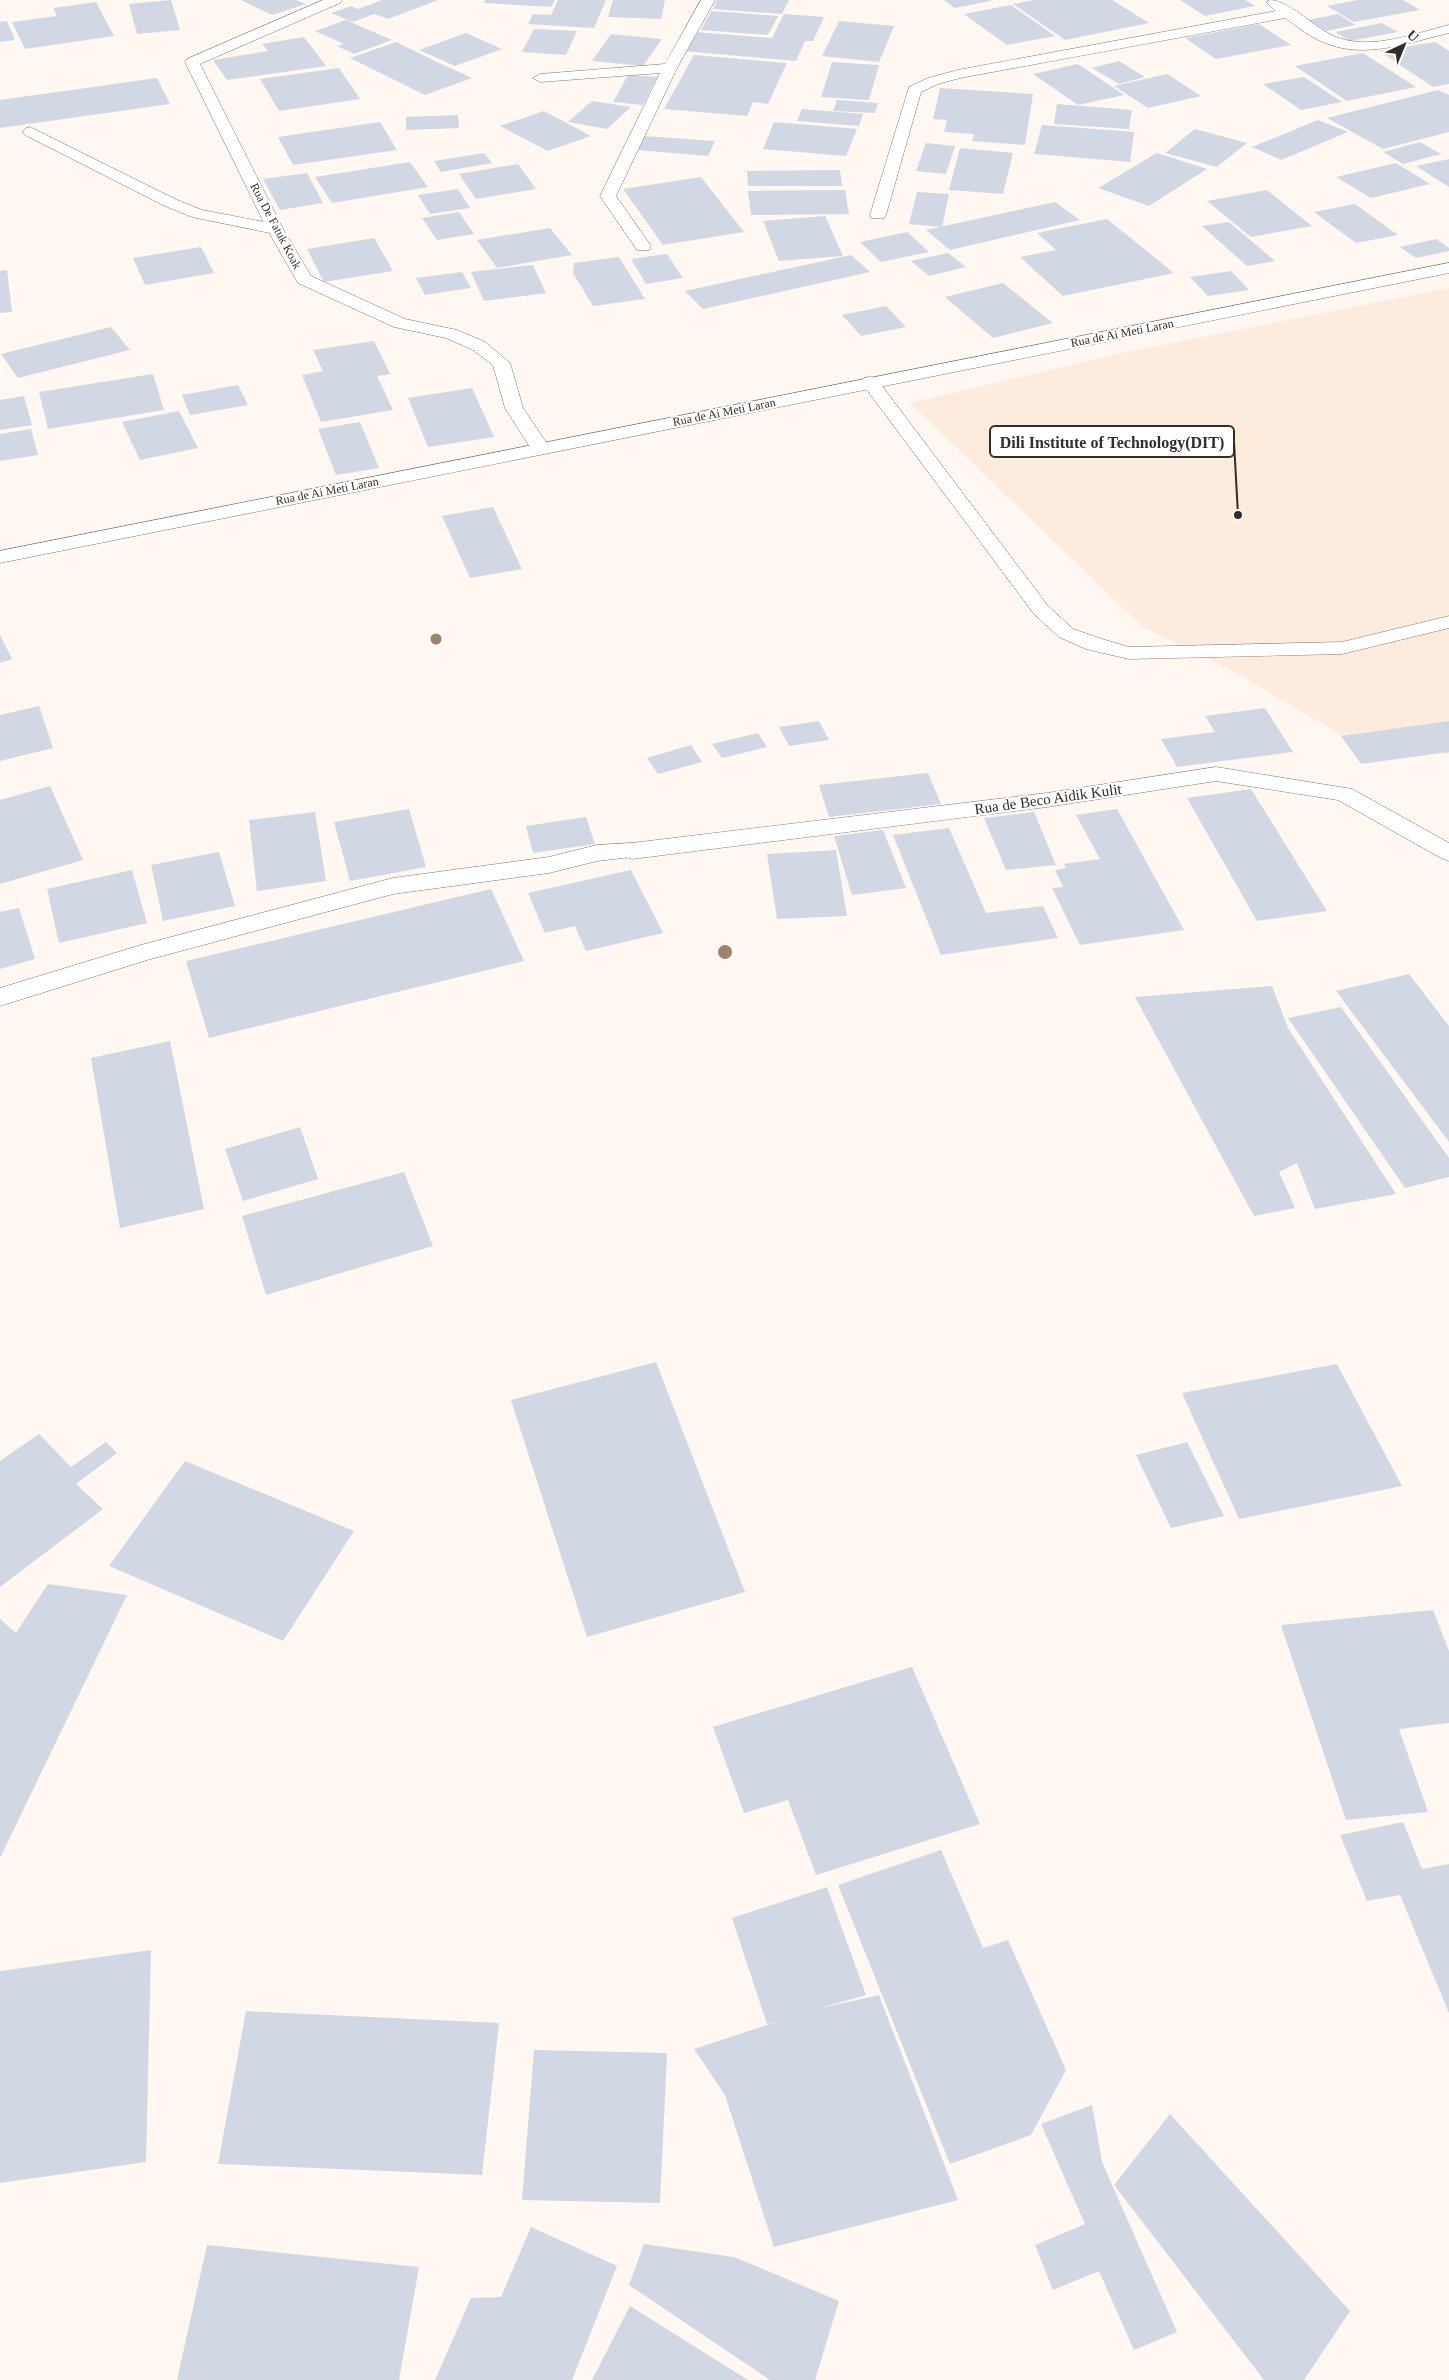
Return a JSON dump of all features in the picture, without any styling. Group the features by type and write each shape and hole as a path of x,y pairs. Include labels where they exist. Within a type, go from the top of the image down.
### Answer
{"street":[{"name":"Rua De Fatuk Koak","path":"335,0 192,62 275,229 304,280 400,323 451,334 479,346 501,363 514,408 540,448"},
{"path":"643,246 608,196 670,68 708,0"},
{"path":"1269,0 1332,41 1349,46 1368,46 1449,29"},
{"path":"878,215 914,90 933,80 1288,13"},
{"path":"540,78 670,68"},
{"path":"30,132 172,203 198,214 275,229"},
{"name":"Rua de Ai Meti Laran","path":"0,557 1449,268"},
{"path":"870,382 1042,610 1066,633 1094,644 1129,653 1342,648 1449,622"},
{"name":"Rua de Beco Aidik Kulit","path":"0,997 141,953 393,886 550,865 597,853 1047,800 1216,774 1344,794 1449,853"}],"shaded area":[{"path":"1449,288 1449,754 1360,746 1233,671 1143,627 910,403 1122,353"}],"building":[{"path":"171,0 180,30 137,34 129,4"},
{"path":"241,0 296,0 306,4 272,15"},
{"path":"382,0 438,0 388,19 374,14 353,22 331,13 351,6 358,9"},
{"path":"485,0 555,0 551,7 484,3"},
{"path":"558,0 606,0 594,28 528,24 533,14 551,15"},
{"path":"613,0 665,0 661,19 608,17"},
{"path":"717,0 789,0 782,14 713,9"},
{"path":"944,0 990,0 990,1 955,8"},
{"path":"1034,0 1112,0 1149,23 1065,40 1013,4"},
{"path":"1180,0 1245,0 1255,6 1205,16"},
{"path":"1358,0 1403,0 1420,10 1354,22 1327,6"},
{"path":"96,2 114,36 25,49 12,22 57,16 53,8"},
{"path":"1011,5 1055,36 1007,45 964,14"},
{"path":"711,11 778,16 768,35 701,30"},
{"path":"784,14 824,17 813,41 805,41 796,61 684,51 695,32 772,38"},
{"path":"1338,14 1356,25 1326,31 1308,20"},
{"path":"346,20 392,40 354,54 337,46 344,44 315,31"},
{"path":"7,21 15,40 0,42 0,22"},
{"path":"839,21 894,26 879,62 822,56"},
{"path":"1382,23 1398,32 1350,41 1335,32"},
{"path":"1259,24 1291,45 1216,59 1185,38"},
{"path":"534,29 577,31 566,55 522,52"},
{"path":"466,33 502,49 455,66 419,50"},
{"path":"611,34 662,39 643,66 592,61"},
{"path":"304,37 326,66 227,80 213,60 268,51 262,44"},
{"path":"396,42 472,78 425,95 350,58"},
{"path":"1435,42 1449,51 1449,84 1433,87 1379,51"},
{"path":"1363,53 1416,87 1347,101 1295,66"},
{"path":"694,55 787,63 768,104 753,102 747,116 664,109"},
{"path":"1119,61 1145,77 1119,84 1092,68"},
{"path":"832,62 879,65 869,100 821,97"},
{"path":"1078,64 1124,95 1078,105 1033,74"},
{"path":"339,68 360,99 279,111 260,79"},
{"path":"1167,74 1201,96 1148,108 1114,86"},
{"path":"628,75 657,77 643,105 613,102"},
{"path":"1304,77 1342,102 1301,110 1263,84"},
{"path":"157,78 170,104 0,128 0,100"},
{"path":"940,88 1033,94 1025,145 972,141 974,134 944,132 947,120 933,119"},
{"path":"1438,90 1449,95 1449,132 1383,149 1327,118"},
{"path":"837,100 878,103 875,113 833,111"},
{"path":"592,101 631,107 607,129 568,122"},
{"path":"1057,104 1132,110 1129,129 1054,124"},
{"path":"802,109 863,114 859,126 797,121"},
{"path":"544,111 591,136 548,151 500,126"},
{"path":"458,115 459,128 406,130 406,117"},
{"path":"1318,120 1348,132 1281,160 1252,147"},
{"path":"380,122 397,150 293,165 278,137"},
{"path":"774,122 857,129 846,156 763,149"},
{"path":"1042,125 1134,132 1130,162 1034,154"},
{"path":"1195,129 1247,143 1217,167 1165,153"},
{"path":"644,136 715,141 708,156 638,150"},
{"path":"1420,142 1441,154 1403,164 1383,152"},
{"path":"926,143 955,146 946,174 916,171"},
{"path":"960,148 1013,153 1003,194 949,190"},
{"path":"484,153 492,163 441,172 434,161"},
{"path":"1157,153 1207,169 1149,206 1098,188"},
{"path":"1449,159 1449,187 1416,166"},
{"path":"410,162 428,187 332,203 315,177"},
{"path":"1396,163 1430,184 1371,198 1336,177"},
{"path":"518,164 536,189 476,199 459,174"},
{"path":"840,170 842,186 748,186 747,171"},
{"path":"307,173 323,203 280,210 263,179"},
{"path":"701,177 744,232 663,245 623,189"},
{"path":"458,189 470,208 430,214 418,195"},
{"path":"845,190 849,214 751,215 748,191"},
{"path":"1267,190 1312,226 1251,237 1207,201"},
{"path":"917,192 949,194 942,227 909,224"},
{"path":"1055,202 1080,220 950,250 926,230"},
{"path":"1355,204 1398,235 1356,243 1314,212"},
{"path":"459,212 474,234 437,240 422,218"},
{"path":"825,216 843,256 779,261 763,221"},
{"path":"1107,219 1174,273 1063,296 1020,257 1056,250 1037,233"},
{"path":"1229,222 1275,261 1247,266 1202,226"},
{"path":"550,228 572,255 497,268 477,240"},
{"path":"907,232 929,252 881,262 860,242"},
{"path":"374,238 393,271 324,282 307,249"},
{"path":"1436,239 1449,248 1449,251 1416,258 1400,247"},
{"path":"201,247 214,273 145,285 133,258"},
{"path":"948,253 966,267 929,276 911,261"},
{"path":"667,254 683,278 646,284 631,259"},
{"path":"851,255 870,272 703,309 685,291"},
{"path":"619,257 645,299 593,306 573,273 574,263"},
{"path":"533,265 546,293 484,301 471,272"},
{"path":"7,270 12,312 0,313 0,271"},
{"path":"1231,271 1249,290 1208,296 1190,277"},
{"path":"462,272 471,288 425,295 416,278"},
{"path":"1003,283 1053,323 993,338 945,297"},
{"path":"886,306 906,327 861,336 842,315"},
{"path":"111,327 130,350 18,378 1,354"},
{"path":"374,341 390,374 377,376 393,410 321,422 302,375 323,371 313,350"},
{"path":"153,374 164,410 48,429 39,392"},
{"path":"238,385 248,405 190,415 182,395"},
{"path":"472,388 494,437 428,447 408,398"},
{"path":"24,396 32,425 0,430 0,400"},
{"path":"179,411 198,448 140,460 122,422"},
{"path":"360,422 379,468 336,475 318,429"},
{"path":"31,429 38,455 0,461 0,434"},
{"path":"493,507 522,569 470,578 442,516"},
{"path":"0,635 12,659 0,663"},
{"path":"39,706 53,748 0,761 0,715"},
{"path":"1265,708 1293,752 1177,767 1161,739 1215,732 1205,716"},
{"path":"819,721 829,740 789,746 779,727"},
{"path":"1449,721 1449,752 1361,764 1341,736"},
{"path":"758,733 767,747 722,758 712,744"},
{"path":"691,745 702,762 658,774 647,758"},
{"path":"928,773 941,804 829,817 819,785"},
{"path":"50,786 83,860 0,884 0,800"},
{"path":"1251,789 1327,911 1257,921 1187,798"},
{"path":"409,809 426,867 350,881 334,822"},
{"path":"1117,809 1184,930 1080,945 1052,888 1063,887 1055,870 1066,868 1064,864 1100,859 1076,815"},
{"path":"315,812 326,881 257,891 249,820"},
{"path":"1034,812 1056,865 1006,870 984,818"},
{"path":"586,817 595,844 533,853 526,826"},
{"path":"949,828 986,913 1043,906 1058,938 941,955 893,835"},
{"path":"883,830 906,888 852,895 834,836"},
{"path":"836,850 847,916 777,919 767,854"},
{"path":"219,852 235,906 163,921 151,865"},
{"path":"132,870 147,923 59,943 47,889"},
{"path":"631,870 663,933 586,951 575,926 545,933 528,893"},
{"path":"491,889 524,961 209,1038 186,961"},
{"path":"19,908 35,959 0,969 0,912"},
{"path":"1409,974 1449,1026 1449,1142 1336,991"},
{"path":"1272,986 1288,1028 1396,1194 1315,1209 1297,1163 1279,1172 1295,1208 1254,1216 1135,997"},
{"path":"1341,1007 1449,1158 1449,1177 1405,1188 1288,1018"},
{"path":"170,1041 204,1209 120,1228 91,1058"},
{"path":"300,1127 318,1179 243,1201 225,1149"},
{"path":"404,1172 433,1246 266,1295 242,1216"},
{"path":"656,1362 745,1592 587,1637 511,1400"},
{"path":"1337,1364 1402,1486 1239,1519 1182,1393"},
{"path":"39,1434 71,1467 106,1442 117,1453 76,1484 103,1509 0,1587 0,1461"},
{"path":"1187,1442 1224,1516 1171,1528 1136,1455"},
{"path":"185,1461 354,1531 283,1641 109,1566"},
{"path":"48,1584 127,1595 0,1858 0,1619 16,1633"},
{"path":"1433,1610 1449,1651 1449,1723 1399,1729 1428,1812 1346,1820 1281,1625"},
{"path":"912,1667 980,1824 816,1875 788,1800 744,1813 713,1727"},
{"path":"1403,1822 1422,1869 1449,1864 1449,2013 1400,1895 1367,1901 1340,1835"},
{"path":"941,1850 983,1948 1008,1940 1066,2070 1031,2135 950,2164 838,1885"},
{"path":"827,1887 866,1995 817,2009 879,1995 958,2200 774,2247 725,2095 694,2049 776,2022 767,2024 732,1918"},
{"path":"151,1950 146,2162 0,2183 0,1971"},
{"path":"246,2011 499,2023 482,2175 218,2164"},
{"path":"534,2050 667,2053 660,2203 522,2200"},
{"path":"1092,2105 1102,2162 1177,2332 1134,2350 1099,2271 1053,2290 1035,2245 1085,2224 1041,2124"},
{"path":"1170,2114 1350,2311 1304,2380 1264,2380 1114,2185"},
{"path":"531,2227 617,2266 572,2380 435,2380 471,2298 501,2297"},
{"path":"644,2244 734,2257 839,2301 815,2380 770,2380 629,2285"},
{"path":"207,2245 419,2267 399,2380 177,2380"},
{"path":"630,2306 748,2380 592,2380"}],"place":[{"name":"Dili Institute of Technology(DIT)","path":"1238,515"}]}
